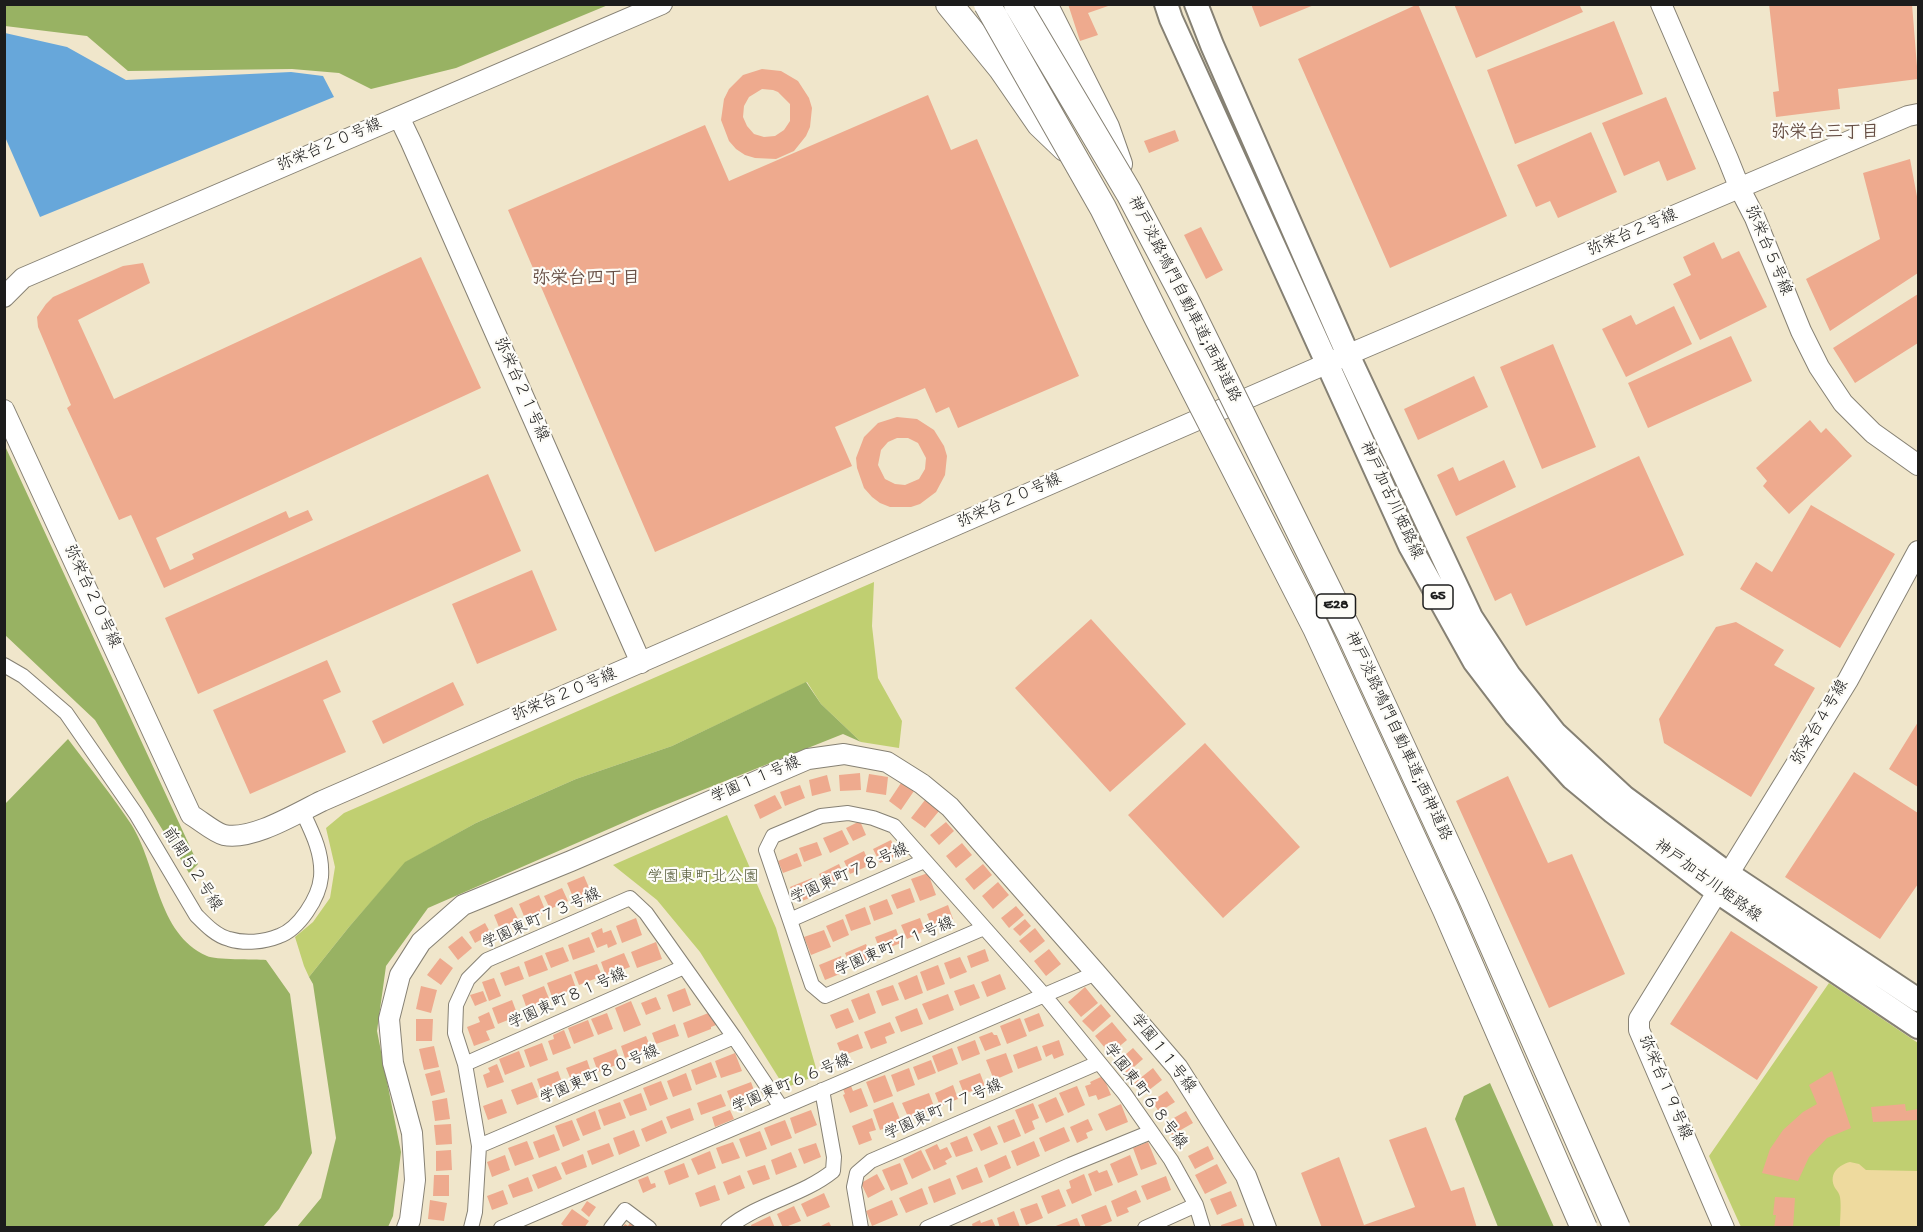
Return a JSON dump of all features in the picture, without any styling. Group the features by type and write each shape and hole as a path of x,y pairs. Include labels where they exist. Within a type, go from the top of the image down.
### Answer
{"highway":[{"path":"949,4 1002,69 1041,124 1078,161"},
{"name":"神戸淡路鳴門自動車道;西神道路","path":"987,4 1103,208 1316,628 1446,910 1584,1227"},
{"name":"神戸淡路鳴門自動車道;西神道路","path":"1017,4 1129,194 1184,297 1350,634 1473,901 1617,1227"},
{"path":"1044,4 1106,127 1129,194"}],"main road":[{"name":"神戸加古川姫路線","path":"1166,4 1326,364 1410,546 1474,661 1516,716 1572,778 1613,812 1721,882 1918,1000"},
{"name":"神戸加古川姫路線","path":"1196,4 1348,355 1472,617 1509,675 1555,733 1721,882 1918,1027"}],"street":[{"name":"弥栄台２０号線","path":"4,297 23,278 662,4"},
{"name":"弥栄台５号線","path":"1661,4 1740,189 1755,218 1801,332 1819,367 1843,403 1873,433 1918,465"},
{"name":"弥栄台２号線","path":"1348,355 1918,114"},
{"name":"弥栄台２１号線","path":"399,117 641,663"},
{"name":"弥栄台２０号線","path":"4,410 191,815 223,835 246,835 1348,355"},
{"name":"弥栄台４号線","path":"1721,882 1848,680 1918,551"},
{"name":"前開５２号線","path":"4,665 23,675 66,713 136,813 196,915 206,926 227,939 248,943 280,936 300,920 314,901 321,878 320,851 302,811"},
{"name":"学園１１号線","path":"407,1227 415,1180 412,1133 393,1064 389,1018 400,975 421,942 463,905 808,759 844,754 887,762 922,784 950,807 1178,1068 1246,1176 1266,1227"},
{"name":"学園東町７１号線","path":"984,928 825,996 812,986 766,850 773,836 821,816 848,813 873,818 894,826 1044,995"},
{"name":"学園東町７８号線","path":"790,920 924,861"},
{"name":"弥栄台１９号線","path":"1721,882 1639,1019 1639,1030 1724,1227"},
{"name":"学園東町７３号線","path":"471,1227 475,1212 479,1146 465,1064 455,1033 456,1005 468,979 487,960 630,898 646,913 781,1107"},
{"name":"学園東町８１号線","path":"465,1064 684,967"},
{"name":"学園東町６６号線","path":"501,1227 1096,973"},
{"name":"学園東町６８号線","path":"1044,995 1124,1093 1171,1160 1196,1206 1203,1227"},
{"name":"学園東町８０号線","path":"479,1146 734,1037"},
{"name":"学園東町７７号線","path":"861,1227 854,1187 856,1173 871,1161 1098,1063"},
{"path":"728,1227 762,1206 820,1181 832,1171 834,1157 822,1090"},
{"path":"927,1227 1151,1132"},
{"path":"1145,1227 1196,1206"},
{"path":"611,1227 625,1210 649,1227"}],"green space":[{"path":"5,4 608,5 456,68 371,89 339,73 292,69 128,71 87,36 5,26"},
{"path":"5,446 198,864 189,873 95,720 5,635"},
{"path":"874,582 872,626 878,678 902,721 899,748 861,742 821,704 807,682 672,746 576,779 476,823 406,862 309,977 295,937 313,922 330,898 335,867 326,828 344,813"},
{"path":"806,682 821,704 861,742 843,734 650,811 428,908 386,966 377,1031 401,1152 393,1216 388,1227 297,1227 321,1198 336,1138 313,984 309,977 405,862 476,823 576,779 672,746"},
{"path":"68,739 131,824 140,841 160,897 177,932 190,945 207,956 266,960 290,994 312,1153 279,1209 263,1227 5,1227 5,804"},
{"name":"学園東町北公園","path":"727,815 776,928 818,1075 785,1088 700,952 657,900 613,865"},
{"path":"1829,983 1918,1043 1918,1227 1741,1227 1709,1156"},
{"path":"1490,1083 1554,1227 1498,1227 1455,1119 1464,1096"}],"sand":[{"path":"1850,1162 1859,1164 1866,1170 1918,1171 1918,1227 1840,1227 1840,1197 1834,1186 1833,1177 1839,1167"}],"water":[{"path":"5,33 67,47 126,80 291,72 323,76 334,97 40,217 5,137"}],"building":[{"path":"1068,4 1111,4 1088,13 1098,35 1080,41"},
{"path":"1251,4 1314,4 1314,5 1260,27"},
{"path":"1418,4 1507,216 1390,268 1298,59"},
{"path":"1454,4 1579,4 1583,12 1476,58"},
{"path":"1769,4 1912,4 1918,79 1838,89 1840,109 1776,117 1773,92 1779,91"},
{"path":"1614,21 1643,94 1515,144 1487,70"},
{"path":"762,69 781,71 798,81 809,98 812,108 810,127 794,151 776,159 755,158 745,155 729,141 721,120 724,99 729,89 743,75","holes":["762,89 773,90 790,104 790,121 784,130 775,136 764,137 754,134 743,117 744,106 749,97"]},
{"path":"928,95 951,150 977,139 1079,376 958,428 949,407 936,413 925,388 835,427 852,466 655,552 508,210 705,125 729,181"},
{"path":"1666,97 1696,169 1667,181 1659,161 1624,176 1602,123"},
{"path":"1175,130 1179,141 1149,153 1144,141"},
{"path":"1591,132 1617,192 1558,218 1550,201 1536,207 1517,165"},
{"path":"1910,159 1918,202 1918,273 1830,331 1806,279 1880,239 1863,173"},
{"path":"1201,227 1223,270 1206,279 1184,235"},
{"path":"1714,242 1722,259 1739,251 1767,307 1700,340 1673,284 1691,275 1683,257"},
{"path":"421,257 481,388 156,538 170,570 194,559 192,554 286,511 289,518 308,510 313,520 164,588 131,515 119,520 67,408 71,405 38,327 37,317 46,304 53,297 123,266 143,263 150,283 78,320 114,399"},
{"path":"1918,294 1918,343 1855,383 1833,348"},
{"path":"1674,306 1692,344 1626,377 1602,329 1631,315 1636,325"},
{"path":"1731,336 1752,381 1648,428 1628,383"},
{"path":"1553,344 1596,447 1542,469 1500,367"},
{"path":"1474,376 1488,407 1418,440 1404,409"},
{"path":"897,417 917,419 934,430 944,446 947,456 945,475 936,492 920,504 911,507 890,507 880,503 864,488 856,458 864,437 878,423","holes":["897,438 908,438 918,443 926,458 925,469 919,479 905,485 895,484 885,479 878,465 881,450 888,442"]},
{"path":"1810,420 1821,433 1826,428 1852,456 1789,514 1763,486 1767,481 1756,468"},
{"path":"1639,456 1684,555 1526,626 1511,593 1495,601 1466,537"},
{"path":"1504,460 1516,487 1456,516 1437,475 1453,467 1459,481"},
{"path":"488,474 521,551 198,694 165,618"},
{"path":"1811,505 1895,554 1840,648 1740,589 1756,562 1772,572"},
{"path":"532,570 557,630 477,664 452,604"},
{"path":"1091,619 1186,724 1110,792 1015,688"},
{"path":"1736,622 1784,650 1774,665 1815,688 1751,797 1664,743 1659,719 1716,627"},
{"path":"327,660 341,692 323,700 346,752 250,794 213,710"},
{"path":"453,682 464,705 383,744 372,721"},
{"path":"1918,722 1918,787 1889,769"},
{"path":"1205,743 1300,847 1223,918 1128,815"},
{"path":"1854,772 1918,813 1918,884 1880,939 1785,877"},
{"path":"860,773 861,790 840,791 839,775"},
{"path":"869,774 888,777 886,795 866,792"},
{"path":"827,775 831,791 812,796 809,780"},
{"path":"1508,776 1548,863 1572,854 1625,974 1549,1008 1456,801"},
{"path":"901,783 914,791 901,810 889,801"},
{"path":"800,785 805,798 785,806 780,792"},
{"path":"775,795 782,808 760,819 754,805"},
{"path":"925,800 939,811 925,828 911,818"},
{"path":"860,821 866,835 853,841 846,828"},
{"path":"946,822 954,831 939,845 930,835"},
{"path":"842,830 849,844 830,853 823,838"},
{"path":"891,840 898,855 880,863 873,849"},
{"path":"817,842 822,855 804,862 799,848"},
{"path":"962,843 972,855 956,868 946,856"},
{"path":"864,851 870,865 850,874 844,861"},
{"path":"797,853 802,866 783,873 778,861"},
{"path":"839,864 845,877 825,886 819,874"},
{"path":"983,864 992,875 974,890 965,879"},
{"path":"928,873 936,895 920,901 911,879"},
{"path":"584,876 593,897 576,904 567,883"},
{"path":"812,878 818,895 796,903 790,887"},
{"path":"998,882 1009,895 993,909 982,896"},
{"path":"562,888 568,901 550,909 544,896"},
{"path":"910,888 915,902 897,909 891,895"},
{"path":"539,895 546,912 526,921 519,904"},
{"path":"887,899 893,914 874,921 869,906"},
{"path":"948,905 953,919 932,927 927,914"},
{"path":"1016,906 1024,915 1009,928 1001,918"},
{"path":"512,907 520,923 501,932 494,915"},
{"path":"865,907 871,924 851,931 845,915"},
{"path":"636,918 642,935 622,943 616,926"},
{"path":"920,918 925,931 907,939 901,925"},
{"path":"843,919 849,935 833,942 826,926"},
{"path":"1025,919 1031,926 1020,936 1013,929"},
{"path":"485,923 491,934 475,943 469,932"},
{"path":"602,928 603,933 611,930 617,944 608,948 607,944 597,948 591,933"},
{"path":"1035,928 1045,941 1030,953 1019,941"},
{"path":"896,929 901,943 880,951 875,937"},
{"path":"824,930 831,947 811,955 804,937"},
{"path":"1731,931 1818,987 1757,1080 1670,1024"},
{"path":"462,936 472,948 458,960 448,947"},
{"path":"589,937 595,952 573,960 568,945"},
{"path":"656,942 662,959 637,968 631,952"},
{"path":"866,944 872,959 851,967 845,953"},
{"path":"563,947 569,961 551,968 545,953"},
{"path":"985,949 989,961 971,968 967,956"},
{"path":"1049,949 1061,964 1046,976 1034,961"},
{"path":"624,953 630,967 606,976 601,962"},
{"path":"542,955 548,970 529,977 524,962"},
{"path":"841,956 847,971 825,980 819,965"},
{"path":"960,957 967,972 950,979 944,963"},
{"path":"440,958 453,968 441,985 427,975"},
{"path":"597,964 602,976 579,985 574,972"},
{"path":"938,965 945,984 927,991 920,972"},
{"path":"519,966 524,979 505,986 500,973"},
{"path":"571,974 576,988 552,997 547,983"},
{"path":"1000,974 1006,989 987,997 981,982"},
{"path":"917,975 923,993 905,1000 898,983"},
{"path":"494,978 501,996 489,1001 482,982"},
{"path":"974,984 980,998 960,1006 954,991"},
{"path":"893,985 899,1000 882,1006 876,991"},
{"path":"421,986 437,990 431,1013 416,1009"},
{"path":"544,986 550,1001 527,1009 522,995"},
{"path":"1085,987 1098,1003 1081,1017 1068,1002"},
{"path":"685,988 691,1005 673,1012 667,995"},
{"path":"483,991 487,1001 475,1006 470,995"},
{"path":"869,993 876,1013 859,1020 851,1000"},
{"path":"948,994 954,1010 929,1020 922,1004"},
{"path":"656,997 661,1009 646,1015 641,1003"},
{"path":"512,1000 518,1016 498,1024 492,1008"},
{"path":"631,1001 641,1025 624,1032 615,1008"},
{"path":"1101,1004 1111,1016 1093,1032 1082,1021"},
{"path":"848,1008 854,1022 836,1029 830,1015"},
{"path":"917,1008 923,1024 901,1032 895,1017"},
{"path":"489,1012 495,1028 486,1031 490,1040 474,1046 467,1027 480,1022 478,1017"},
{"path":"711,1012 716,1025 688,1038 683,1023"},
{"path":"607,1013 613,1029 598,1035 591,1019"},
{"path":"1039,1013 1044,1026 1029,1032 1024,1019"},
{"path":"1020,1018 1027,1036 1007,1044 1000,1026"},
{"path":"416,1019 433,1019 432,1041 416,1041"},
{"path":"588,1020 594,1036 574,1044 568,1028"},
{"path":"890,1022 895,1033 885,1037 887,1043 871,1049 864,1032"},
{"path":"1112,1022 1127,1040 1110,1054 1095,1036"},
{"path":"675,1024 679,1036 656,1044 652,1033"},
{"path":"564,1030 571,1048 553,1055 548,1041 554,1039 553,1035"},
{"path":"992,1032 997,1035 1001,1045 985,1051 979,1037"},
{"path":"858,1034 863,1048 842,1056 837,1043"},
{"path":"646,1036 651,1048 625,1058 621,1046"},
{"path":"975,1040 980,1054 962,1061 957,1047"},
{"path":"1059,1040 1064,1055 1054,1059 1052,1054 1046,1057 1042,1046"},
{"path":"542,1043 548,1060 530,1067 524,1050"},
{"path":"434,1046 439,1067 424,1070 419,1049"},
{"path":"1037,1046 1042,1060 1018,1069 1013,1055"},
{"path":"952,1048 958,1064 938,1072 932,1056"},
{"path":"1133,1048 1143,1059 1127,1073 1117,1062"},
{"path":"616,1049 621,1063 598,1072 593,1058"},
{"path":"519,1051 525,1067 505,1075 499,1059"},
{"path":"735,1053 742,1071 721,1078 715,1061"},
{"path":"1006,1053 1013,1072 994,1080 986,1060"},
{"path":"587,1060 591,1072 571,1080 566,1068"},
{"path":"931,1060 936,1073 918,1080 913,1067"},
{"path":"711,1062 717,1077 696,1085 691,1070"},
{"path":"497,1064 504,1082 487,1088 483,1075 490,1072 488,1068"},
{"path":"909,1068 915,1085 897,1092 891,1075"},
{"path":"1153,1068 1162,1080 1144,1094 1134,1083"},
{"path":"440,1070 445,1092 431,1096 425,1074"},
{"path":"558,1071 563,1085 542,1093 537,1079"},
{"path":"1832,1071 1851,1128 1827,1138 1809,1157 1798,1181 1762,1173 1770,1149 1783,1130 1803,1112 1817,1104 1809,1085"},
{"path":"686,1073 692,1090 673,1097 667,1081"},
{"path":"980,1073 985,1086 964,1094 959,1081"},
{"path":"885,1075 893,1096 874,1103 866,1082"},
{"path":"1103,1076 1111,1095 1098,1100 1096,1095 1089,1097 1085,1086"},
{"path":"661,1081 668,1099 650,1106 643,1088"},
{"path":"532,1082 538,1097 517,1105 511,1090"},
{"path":"751,1082 755,1093 731,1102 727,1091"},
{"path":"953,1085 958,1099 940,1106 935,1093"},
{"path":"851,1086 853,1091 861,1088 868,1106 850,1113 843,1089"},
{"path":"1077,1086 1085,1105 1068,1113 1059,1093"},
{"path":"1167,1091 1175,1102 1159,1112 1152,1101"},
{"path":"641,1093 647,1110 630,1116 623,1100"},
{"path":"929,1093 935,1109 909,1119 902,1103"},
{"path":"721,1094 726,1106 701,1115 697,1103"},
{"path":"1056,1097 1064,1115 1046,1123 1038,1105"},
{"path":"447,1098 450,1119 435,1121 432,1101"},
{"path":"502,1099 507,1113 488,1120 483,1106"},
{"path":"620,1102 626,1118 604,1126 598,1110"},
{"path":"893,1102 901,1122 880,1130 873,1110"},
{"path":"1033,1103 1039,1118 1032,1121 1035,1129 1025,1134 1015,1110"},
{"path":"1121,1104 1128,1122 1106,1131 1098,1114"},
{"path":"1905,1104 1906,1111 1918,1109 1918,1120 1873,1122 1871,1107"},
{"path":"690,1108 694,1120 671,1129 666,1117"},
{"path":"730,1110 734,1119 715,1127 712,1117"},
{"path":"811,1110 817,1125 795,1134 790,1118"},
{"path":"595,1111 601,1129 583,1136 576,1119"},
{"path":"1186,1111 1193,1123 1172,1135 1165,1123"},
{"path":"872,1118 876,1130 869,1132 872,1140 859,1145 852,1126"},
{"path":"1014,1119 1021,1136 1004,1143 997,1126"},
{"path":"1088,1119 1093,1130 1086,1133 1088,1138 1077,1143 1070,1127"},
{"path":"572,1120 580,1140 563,1147 555,1126"},
{"path":"662,1120 667,1133 646,1142 641,1129"},
{"path":"785,1120 792,1138 771,1146 764,1128"},
{"path":"451,1124 452,1144 436,1145 434,1125"},
{"path":"990,1126 998,1144 981,1151 973,1134"},
{"path":"1064,1127 1070,1141 1045,1152 1039,1138"},
{"path":"1426,1127 1451,1191 1464,1187 1477,1228 1322,1228 1301,1173 1339,1157 1364,1225 1415,1207 1389,1140"},
{"path":"634,1130 640,1146 619,1155 613,1138"},
{"path":"760,1131 767,1149 746,1157 739,1139"},
{"path":"554,1134 560,1150 539,1158 533,1142"},
{"path":"967,1136 973,1151 956,1157 950,1143"},
{"path":"527,1141 534,1159 515,1166 508,1148"},
{"path":"1034,1141 1040,1156 1017,1166 1011,1151"},
{"path":"733,1142 740,1158 722,1164 716,1148"},
{"path":"1148,1142 1157,1164 1141,1170 1133,1148"},
{"path":"609,1143 614,1156 592,1165 587,1151"},
{"path":"816,1143 821,1157 804,1164 798,1149"},
{"path":"937,1144 940,1150 947,1147 952,1157 945,1161 947,1164 934,1170 925,1150"},
{"path":"1208,1146 1214,1159 1195,1169 1188,1156"},
{"path":"451,1150 452,1170 436,1171 436,1151"},
{"path":"921,1150 931,1170 912,1179 903,1159"},
{"path":"710,1151 716,1168 698,1175 691,1159"},
{"path":"791,1152 797,1167 776,1175 771,1160"},
{"path":"583,1154 587,1167 566,1175 561,1163"},
{"path":"505,1155 510,1170 492,1177 487,1162"},
{"path":"1006,1155 1011,1168 989,1178 984,1165"},
{"path":"1130,1155 1138,1175 1118,1183 1110,1164"},
{"path":"684,1163 689,1177 669,1185 664,1171"},
{"path":"900,1163 908,1184 891,1191 882,1170"},
{"path":"1217,1164 1227,1183 1205,1194 1195,1175"},
{"path":"765,1165 770,1179 753,1185 747,1171"},
{"path":"556,1166 562,1179 538,1189 532,1175"},
{"path":"977,1167 983,1182 962,1190 956,1176"},
{"path":"1097,1170 1099,1173 1107,1170 1113,1185 1095,1192 1088,1174"},
{"path":"877,1174 885,1189 868,1198 861,1183"},
{"path":"1084,1174 1092,1195 1072,1204 1066,1190 1071,1188 1069,1181"},
{"path":"434,1175 449,1175 449,1196 433,1196"},
{"path":"740,1175 745,1188 728,1195 723,1182"},
{"path":"648,1176 651,1184 655,1183 656,1187 643,1193 638,1180"},
{"path":"1166,1176 1171,1190 1147,1200 1141,1186"},
{"path":"528,1177 533,1191 513,1198 508,1185"},
{"path":"950,1178 956,1194 934,1203 928,1187"},
{"path":"715,1185 720,1200 700,1207 695,1193"},
{"path":"922,1188 928,1204 906,1213 899,1198"},
{"path":"1059,1189 1066,1206 1048,1214 1041,1196"},
{"path":"503,1190 508,1204 492,1210 487,1196"},
{"path":"1136,1190 1141,1202 1127,1208 1129,1212 1117,1217 1111,1201"},
{"path":"1231,1191 1237,1206 1217,1215 1210,1199"},
{"path":"824,1193 830,1207 807,1217 801,1204"},
{"path":"1775,1197 1795,1198 1793,1228 1774,1228"},
{"path":"430,1200 447,1203 444,1221 428,1219"},
{"path":"892,1200 898,1215 872,1226 866,1211"},
{"path":"587,1201 596,1207 589,1217 581,1210"},
{"path":"1037,1203 1043,1218 1026,1225 1020,1209"},
{"path":"1106,1205 1112,1221 1095,1228 1086,1228 1081,1215"},
{"path":"794,1206 801,1221 783,1228 777,1214"},
{"path":"572,1209 589,1221 584,1228 566,1228 561,1224"},
{"path":"1014,1211 1020,1227 1000,1228 997,1218"},
{"path":"770,1216 775,1228 752,1228 751,1225"},
{"path":"1077,1218 1081,1228 1053,1228 1053,1227"},
{"path":"1242,1218 1245,1228 1222,1228 1221,1225"},
{"path":"992,1219 996,1228 973,1228 972,1224 980,1220 981,1223"},
{"path":"631,1221 640,1228 622,1228 625,1224 628,1226"},
{"path":"829,1222 832,1228 817,1228"}],"district":[{"name":"弥栄台三丁目","path":"1825,134"},
{"name":"弥栄台四丁目","path":"586,280"}]}
